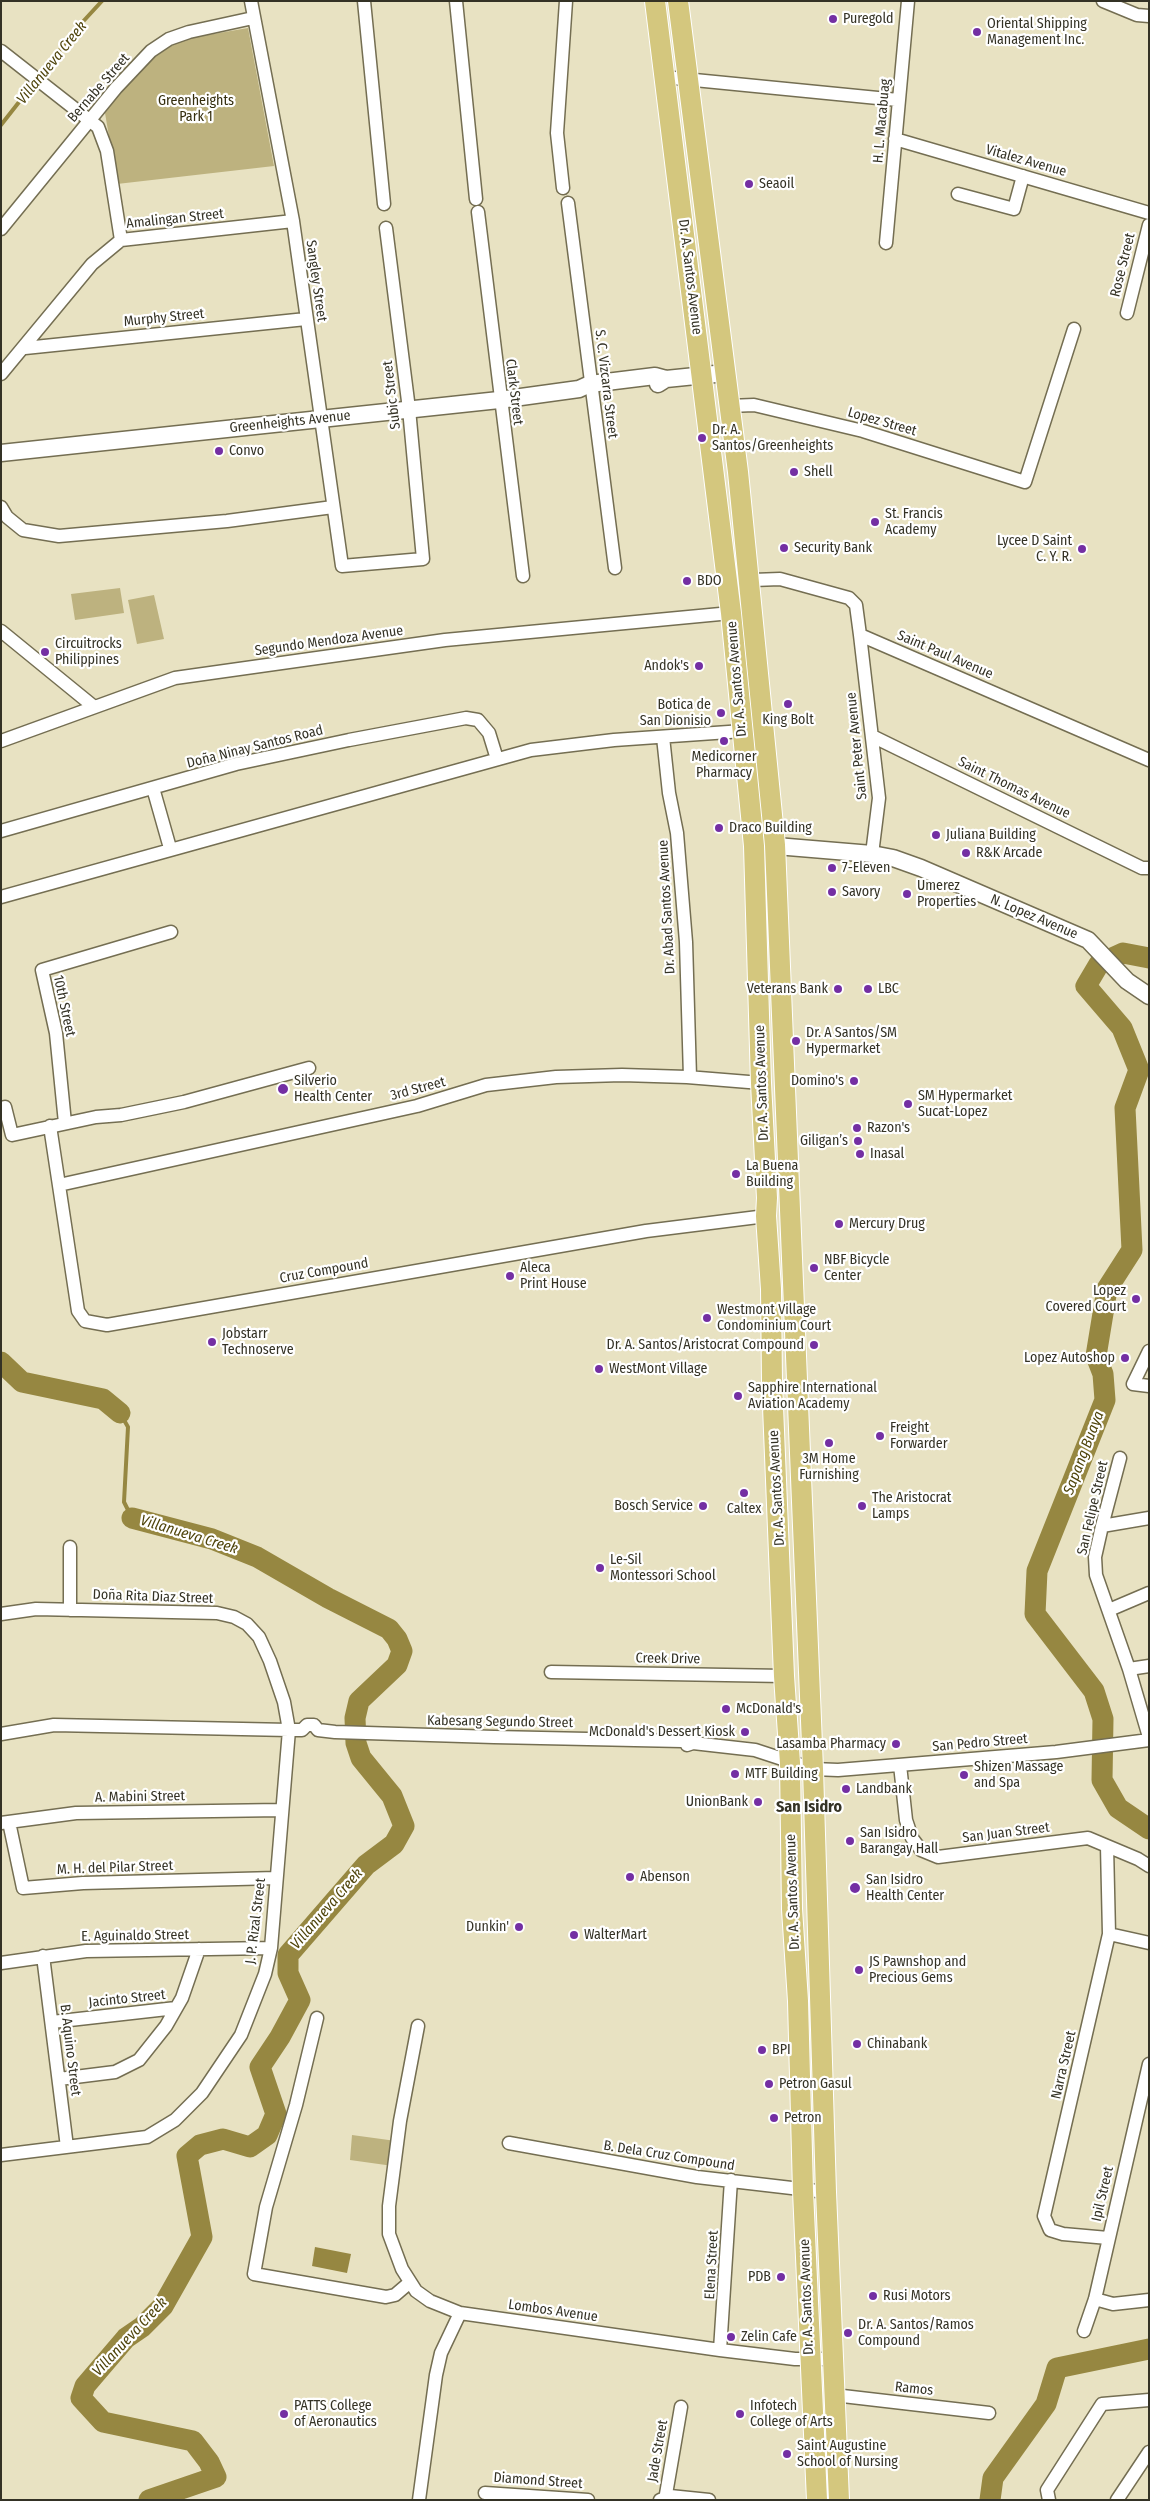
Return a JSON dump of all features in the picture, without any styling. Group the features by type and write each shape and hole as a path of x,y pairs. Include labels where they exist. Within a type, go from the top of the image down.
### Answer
{"main road":[{"name":"Dr. A. Santos Avenue","path":"655,1 731,613 754,846 761,1083 771,1289 772,1382 784,1676 790,1763 792,1909 798,2011 809,2359 817,2500"},
{"name":"Dr. A. Santos Avenue","path":"678,1 750,579 775,845 807,1661 813,1769 826,2192 839,2500"},
{"path":"766,1207 790,1198"}],"street":[{"name":"Sangley Street","path":"251,1 293,221 342,566"},
{"path":"364,1 384,204"},
{"path":"456,1 476,199"},
{"path":"563,188 557,133 566,1"},
{"name":"H. L. Macabuag","path":"886,243 908,1"},
{"path":"1103,1 1137,15 1149,16"},
{"name":"Bernabe Street","path":"1,229 116,88 151,51 163,43 189,32 254,18"},
{"path":"1,51 90,120 100,130 107,152 120,240"},
{"path":"664,77 898,100"},
{"name":"Vitalez Avenue","path":"895,139 1149,213"},
{"path":"958,194 1014,209 1023,176"},
{"name":"S. C. Vizcarra Street","path":"568,203 587,388 614,568"},
{"name":"Clark Street","path":"478,212 523,576"},
{"name":"Amalingan Street","path":"1,374 25,348 92,264 120,240 293,221"},
{"name":"Rose Street","path":"1127,312 1149,225"},
{"name":"Subic Street","path":"342,566 424,560 410,409 386,228"},
{"name":"Murphy Street","path":"25,348 306,319"},
{"name":"Lopez Street","path":"729,406 754,405 863,431 1025,482 1074,329"},
{"name":"Greenheights Avenue","path":"1,453 500,400 587,388 656,385 666,379 725,373"},
{"path":"1,507 7,517 22,530 59,536 227,521 333,507"},
{"path":"726,581 780,579 798,582 854,600 860,635"},
{"name":"Segundo Mendoza Avenue","path":"1,740 175,678 446,640 731,613"},
{"path":"1,631 94,706"},
{"name":"Saint Peter Avenue","path":"860,635 879,798 872,854"},
{"name":"Saint Paul Avenue","path":"860,635 1149,760"},
{"name":"Doña Ninay Santos Road","path":"1,831 236,764 466,718 478,720 489,733 497,758"},
{"path":"1,897 170,848 531,750 742,730"},
{"name":"Saint Thomas Avenue","path":"872,736 1145,868"},
{"name":"Dr. Abad Santos Avenue","path":"663,737 669,793 677,833 686,942 690,1077"},
{"path":"153,788 170,848"},
{"name":"N. Lopez Avenue","path":"754,846 775,845 872,854 893,858 921,868 1088,940 1127,981 1149,996"},
{"name":"10th Street","path":"65,1123 56,1033 41,973 42,970 171,932"},
{"path":"1,1108 6,1108 12,1135 96,1117 121,1115 184,1102 309,1068"},
{"name":"3rd Street","path":"59,1185 417,1106 486,1086 556,1077 622,1075 690,1077 761,1083"},
{"name":"Cruz Compound","path":"50,1126 78,1311 86,1321 107,1324 646,1231 766,1207"},
{"path":"1149,1351 1133,1384 1149,1386"},
{"name":"San Felipe Street","path":"1120,1458 1095,1557 1096,1576 1129,1669 1149,1739"},
{"path":"1102,1526 1149,1518"},
{"path":"70,1547 70,1610"},
{"path":"1109,1610 1149,1593"},
{"name":"Doña Rita Diaz Street","path":"1,1614 36,1609 217,1613 247,1624 259,1636 296,1730"},
{"path":"1129,1669 1149,1666"},
{"name":"Creek Drive","path":"552,1672 784,1676"},
{"name":"Kabesang Segundo Street","path":"1,1734 54,1725 296,1730 307,1725 314,1725 318,1730 377,1734 687,1742 755,1750 813,1769"},
{"name":"J. P. Rizal Street","path":"1,2155 148,2137 175,2120 202,2092 241,2035 265,1974 271,1948 281,1810 296,1730"},
{"name":"San Pedro Street","path":"813,1769 838,1770 900,1765 1093,1747 1149,1739"},
{"name":"San Juan Street","path":"900,1765 906,1820 912,1838 921,1850 938,1857 1088,1838 1138,1859 1149,1866"},
{"name":"A. Mabini Street","path":"5,1822 76,1813 281,1810"},
{"name":"M. H. del Pilar Street","path":"5,1822 23,1888 82,1883 276,1878"},
{"name":"Narra Street","path":"1106,1846 1110,1934 1044,2216 1050,2230 1063,2234 1108,2238"},
{"path":"1110,1934 1149,1943"},
{"name":"E. Aguinaldo Street","path":"1,1963 86,1951 271,1948"},
{"path":"59,2079 115,2072 139,2060 166,2026 188,1987 200,1949"},
{"name":"B. Aquino Street","path":"43,1956 67,2147"},
{"name":"Jacinto Street","path":"52,2022 176,2008"},
{"path":"317,2018 296,2105 266,2207 254,2274 386,2297 395,2295 409,2283 389,2234 388,2206 400,2121 418,2026"},
{"name":"Ipil Street","path":"1084,2331 1095,2300 1149,2064"},
{"name":"B. Dela Cruz Compound","path":"509,2143 659,2171 803,2191 826,2192"},
{"name":"Elena Street","path":"720,2350 731,2180"},
{"name":"Lombos Avenue","path":"409,2283 430,2301 460,2313 720,2350 809,2359 834,2358"},
{"path":"1095,2300 1113,2304 1149,2300"},
{"path":"419,2500 436,2375 441,2353 460,2313"},
{"name":"Ramos","path":"834,2395 990,2413"},
{"path":"1049,2500 1046,2496 1047,2490 1102,2404 1149,2400"},
{"name":"Jade Street","path":"663,2499 680,2407"},
{"path":"1117,2500 1149,2452"},
{"name":"Diamond Street","path":"485,2493 588,2500"},
{"path":"663,2499 681,2496 708,2500"}],"green space":[{"name":"Greenheights Park 1","path":"248,28 274,166 117,184 105,113 120,92 156,56 173,45 190,38"},
{"path":"120,588 124,613 75,620 71,594"},
{"path":"154,595 164,639 137,644 128,600"},
{"path":"352,2135 396,2141 393,2166 350,2160"}],"shaded area":[{"path":"315,2247 351,2254 347,2273 312,2266"}],"waterway":[{"name":"Villanueva Creek","path":"1,125 78,27 102,1"},
{"name":"Sapang Buaya","path":"1149,958 1123,953 1099,964 1086,986 1122,1028 1139,1070 1125,1108 1132,1250 1107,1289 1096,1356 1103,1374 1105,1400 1037,1571 1035,1614 1094,1691 1103,1719 1102,1780 1118,1808 1149,1829"},
{"name":"Villanueva Creek","path":"1,1362 22,1382 103,1399 120,1413"},
{"name":"Villanueva Creek","path":"120,1413 128,1427 124,1502 132,1518"},
{"name":"Villanueva Creek","path":"132,1518 212,1539 257,1557 328,1598 389,1629 397,1639 402,1651 397,1665 359,1701 355,1718 356,1743 361,1758 392,1796 404,1826 394,1844 366,1865 288,1955 288,1973 300,2000 280,2037 260,2067 276,2114 267,2135 250,2147 223,2139 200,2145 187,2156 202,2237 163,2306 142,2327 126,2338 85,2386 81,2398 103,2422 193,2441 209,2462 216,2477 149,2500"},
{"name":"Sapang Buaya","path":"990,2500 993,2478 1046,2404 1057,2368 1149,2349"}],"place":[{"name":"Puregold","path":"833,19"},
{"name":"Oriental Shipping Management Inc.","path":"977,32"},
{"name":"Seaoil","path":"749,184"},
{"name":"Dr. A. Santos/Greenheights","path":"702,438"},
{"name":"Convo","path":"219,451"},
{"name":"Shell","path":"794,472"},
{"name":"St. Francis Academy","path":"875,522"},
{"name":"Security Bank","path":"784,548"},
{"name":"Lycee D Saint C. Y. R.","path":"1082,549"},
{"name":"BDO","path":"687,581"},
{"name":"Circuitrocks Philippines","path":"45,652"},
{"name":"Andok's","path":"699,666"},
{"name":"King Bolt","path":"788,704"},
{"name":"Botica de San Dionisio","path":"721,713"},
{"name":"Medicorner Pharmacy","path":"724,741"},
{"name":"Draco Building","path":"719,828"},
{"name":"Juliana Building","path":"936,835"},
{"name":"R&K Arcade","path":"966,853"},
{"name":"7-Eleven","path":"832,868"},
{"name":"Savory","path":"832,892"},
{"name":"Umerez Properties","path":"907,894"},
{"name":"Veterans Bank","path":"838,989"},
{"name":"LBC","path":"868,989"},
{"name":"Dr. A Santos/SM Hypermarket","path":"796,1041"},
{"name":"Domino's","path":"854,1081"},
{"name":"Silverio Health Center","path":"283,1089"},
{"name":"SM Hypermarket Sucat-Lopez","path":"908,1104"},
{"name":"Razon's","path":"857,1128"},
{"name":"Giligan’s","path":"858,1141"},
{"name":"Inasal","path":"860,1154"},
{"name":"La Buena Building","path":"736,1174"},
{"name":"Mercury Drug","path":"839,1224"},
{"name":"NBF Bicycle Center","path":"814,1268"},
{"name":"Aleca Print House","path":"510,1276"},
{"name":"Lopez Covered Court","path":"1136,1299"},
{"name":"Westmont Village Condominium Court","path":"707,1318"},
{"name":"Jobstarr Technoserve","path":"212,1342"},
{"name":"Dr. A. Santos/Aristocrat Compound","path":"814,1345"},
{"name":"Lopez Autoshop","path":"1125,1358"},
{"name":"WestMont Village","path":"599,1369"},
{"name":"Sapphire International Aviation Academy","path":"738,1396"},
{"name":"Freight Forwarder","path":"880,1436"},
{"name":"3M Home Furnishing","path":"829,1443"},
{"name":"Caltex","path":"744,1493"},
{"name":"Bosch Service","path":"703,1506"},
{"name":"The Aristocrat Lamps","path":"862,1506"},
{"name":"Le-Sil Montessori School","path":"600,1568"},
{"name":"McDonald's","path":"726,1709"},
{"name":"McDonald's Dessert Kiosk","path":"745,1732"},
{"name":"Lasamba Pharmacy","path":"896,1744"},
{"name":"MTF Building","path":"735,1774"},
{"name":"Shizen Massage and Spa","path":"964,1775"},
{"name":"Landbank","path":"846,1789"},
{"name":"UnionBank","path":"758,1802"},
{"name":"San Isidro Barangay Hall","path":"850,1841"},
{"name":"Abenson","path":"630,1877"},
{"name":"San Isidro Health Center","path":"855,1888"},
{"name":"Dunkin'","path":"519,1927"},
{"name":"WalterMart","path":"574,1935"},
{"name":"JS Pawnshop and Precious Gems","path":"859,1970"},
{"name":"Chinabank","path":"857,2044"},
{"name":"BPI","path":"762,2050"},
{"name":"Petron Gasul","path":"769,2084"},
{"name":"Petron","path":"774,2118"},
{"name":"PDB","path":"781,2277"},
{"name":"Rusi Motors","path":"873,2296"},
{"name":"Dr. A. Santos/Ramos Compound","path":"848,2333"},
{"name":"Zelin Cafe","path":"731,2337"},
{"name":"PATTS College of Aeronautics","path":"284,2414"},
{"name":"Infotech College of Arts","path":"740,2414"},
{"name":"Saint Augustine School of Nursing","path":"787,2454"}],"district":[{"name":"San Isidro","path":"809,1808"}]}
